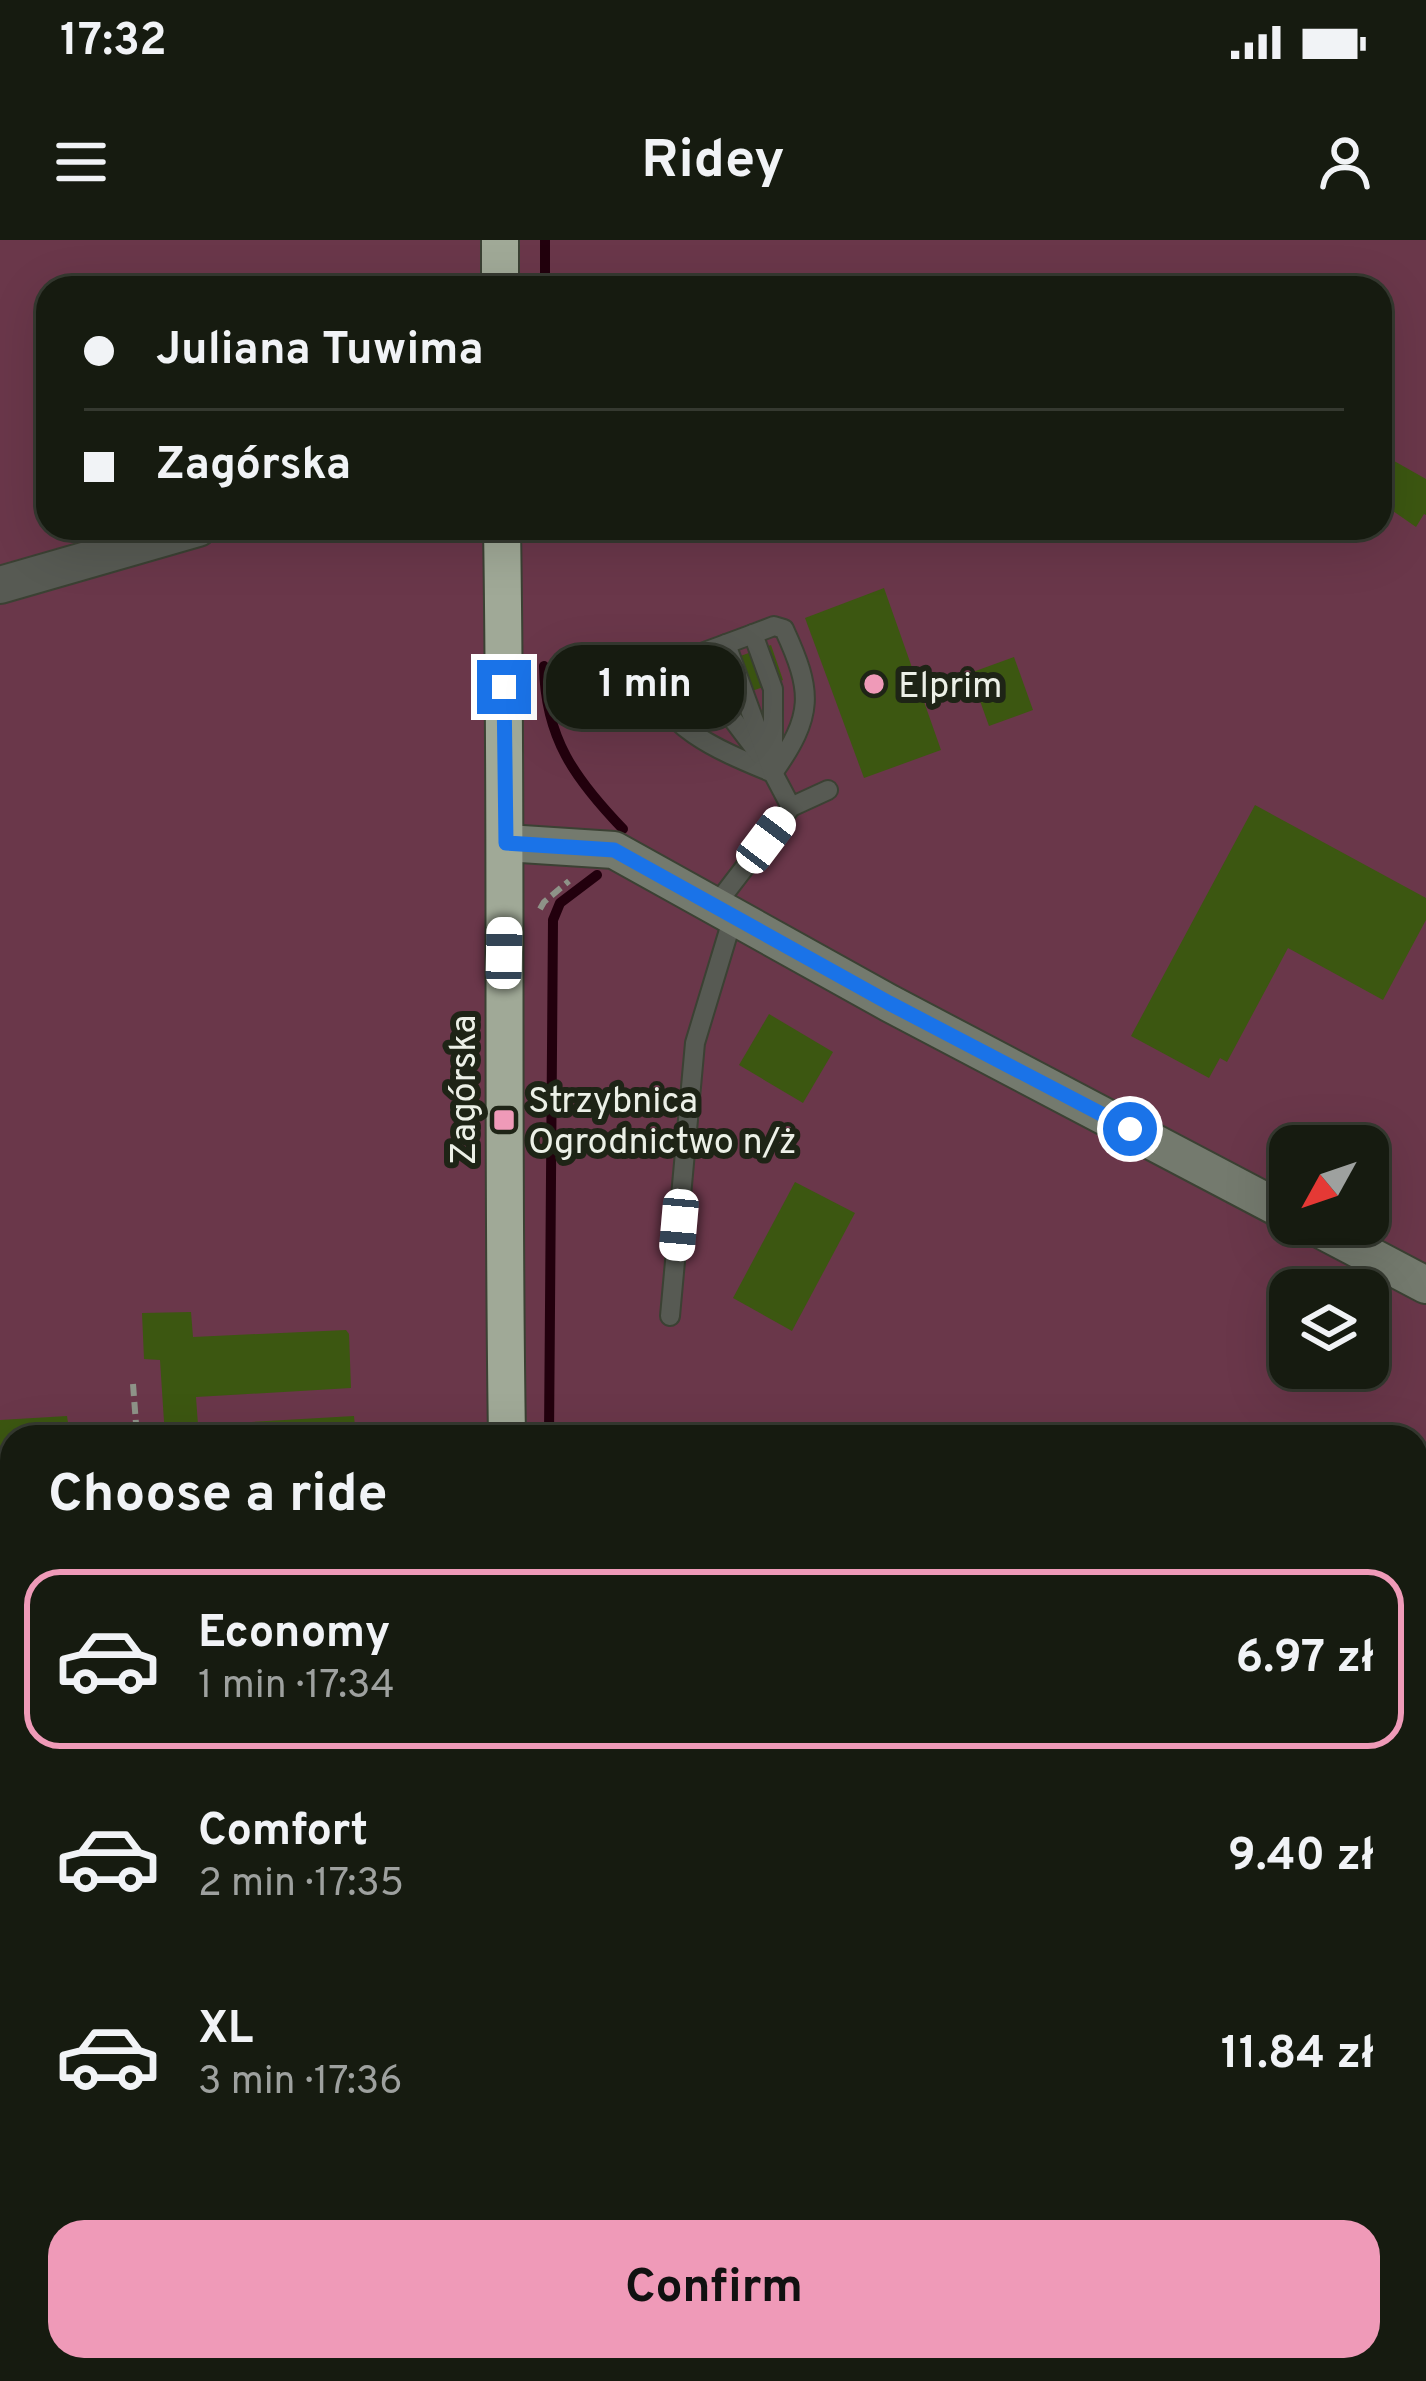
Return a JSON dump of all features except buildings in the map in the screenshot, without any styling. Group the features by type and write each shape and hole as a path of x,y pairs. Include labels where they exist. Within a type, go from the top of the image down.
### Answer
{"highway":[{"path":"500,240 500,276"},
{"name":"Zagórska","path":"502,540 507,1425"}],"street":[{"path":"0,585 156,540"},
{"path":"506,843 614,850 889,1003 1269,1203"},
{"path":"1350,1245 1426,1285"}],"lane":[{"path":"774,626 784,629 800,662 808,699 792,747 773,773 680,724 663,706 655,676 774,626"},
{"path":"753,634 773,689 773,773"},
{"path":"726,644 773,773 791,807"},
{"path":"701,653 722,705 773,773"},
{"path":"670,1316 695,1043 724,912 791,807 828,790"}],"path":[{"path":"533,922 544,902 568,882 574,848"},
{"path":"134,1384 136,1425"}],"shaded area":[{"path":"0,240 1426,240 1426,1425 0,1425"}],"waterway":[{"path":"545,240 545,276"},
{"path":"544,666 550,715 566,756 623,829"},
{"path":"549,1425 553,920 560,903 597,875"}],"place":[{"name":"Elprim","path":"874,684"},
{"name":"Strzybnica Ogrodnictwo n/ż","path":"504,1120"}],"route":[{"path":"504,687 506,843 614,850 889,1003 1130,1129"}]}
